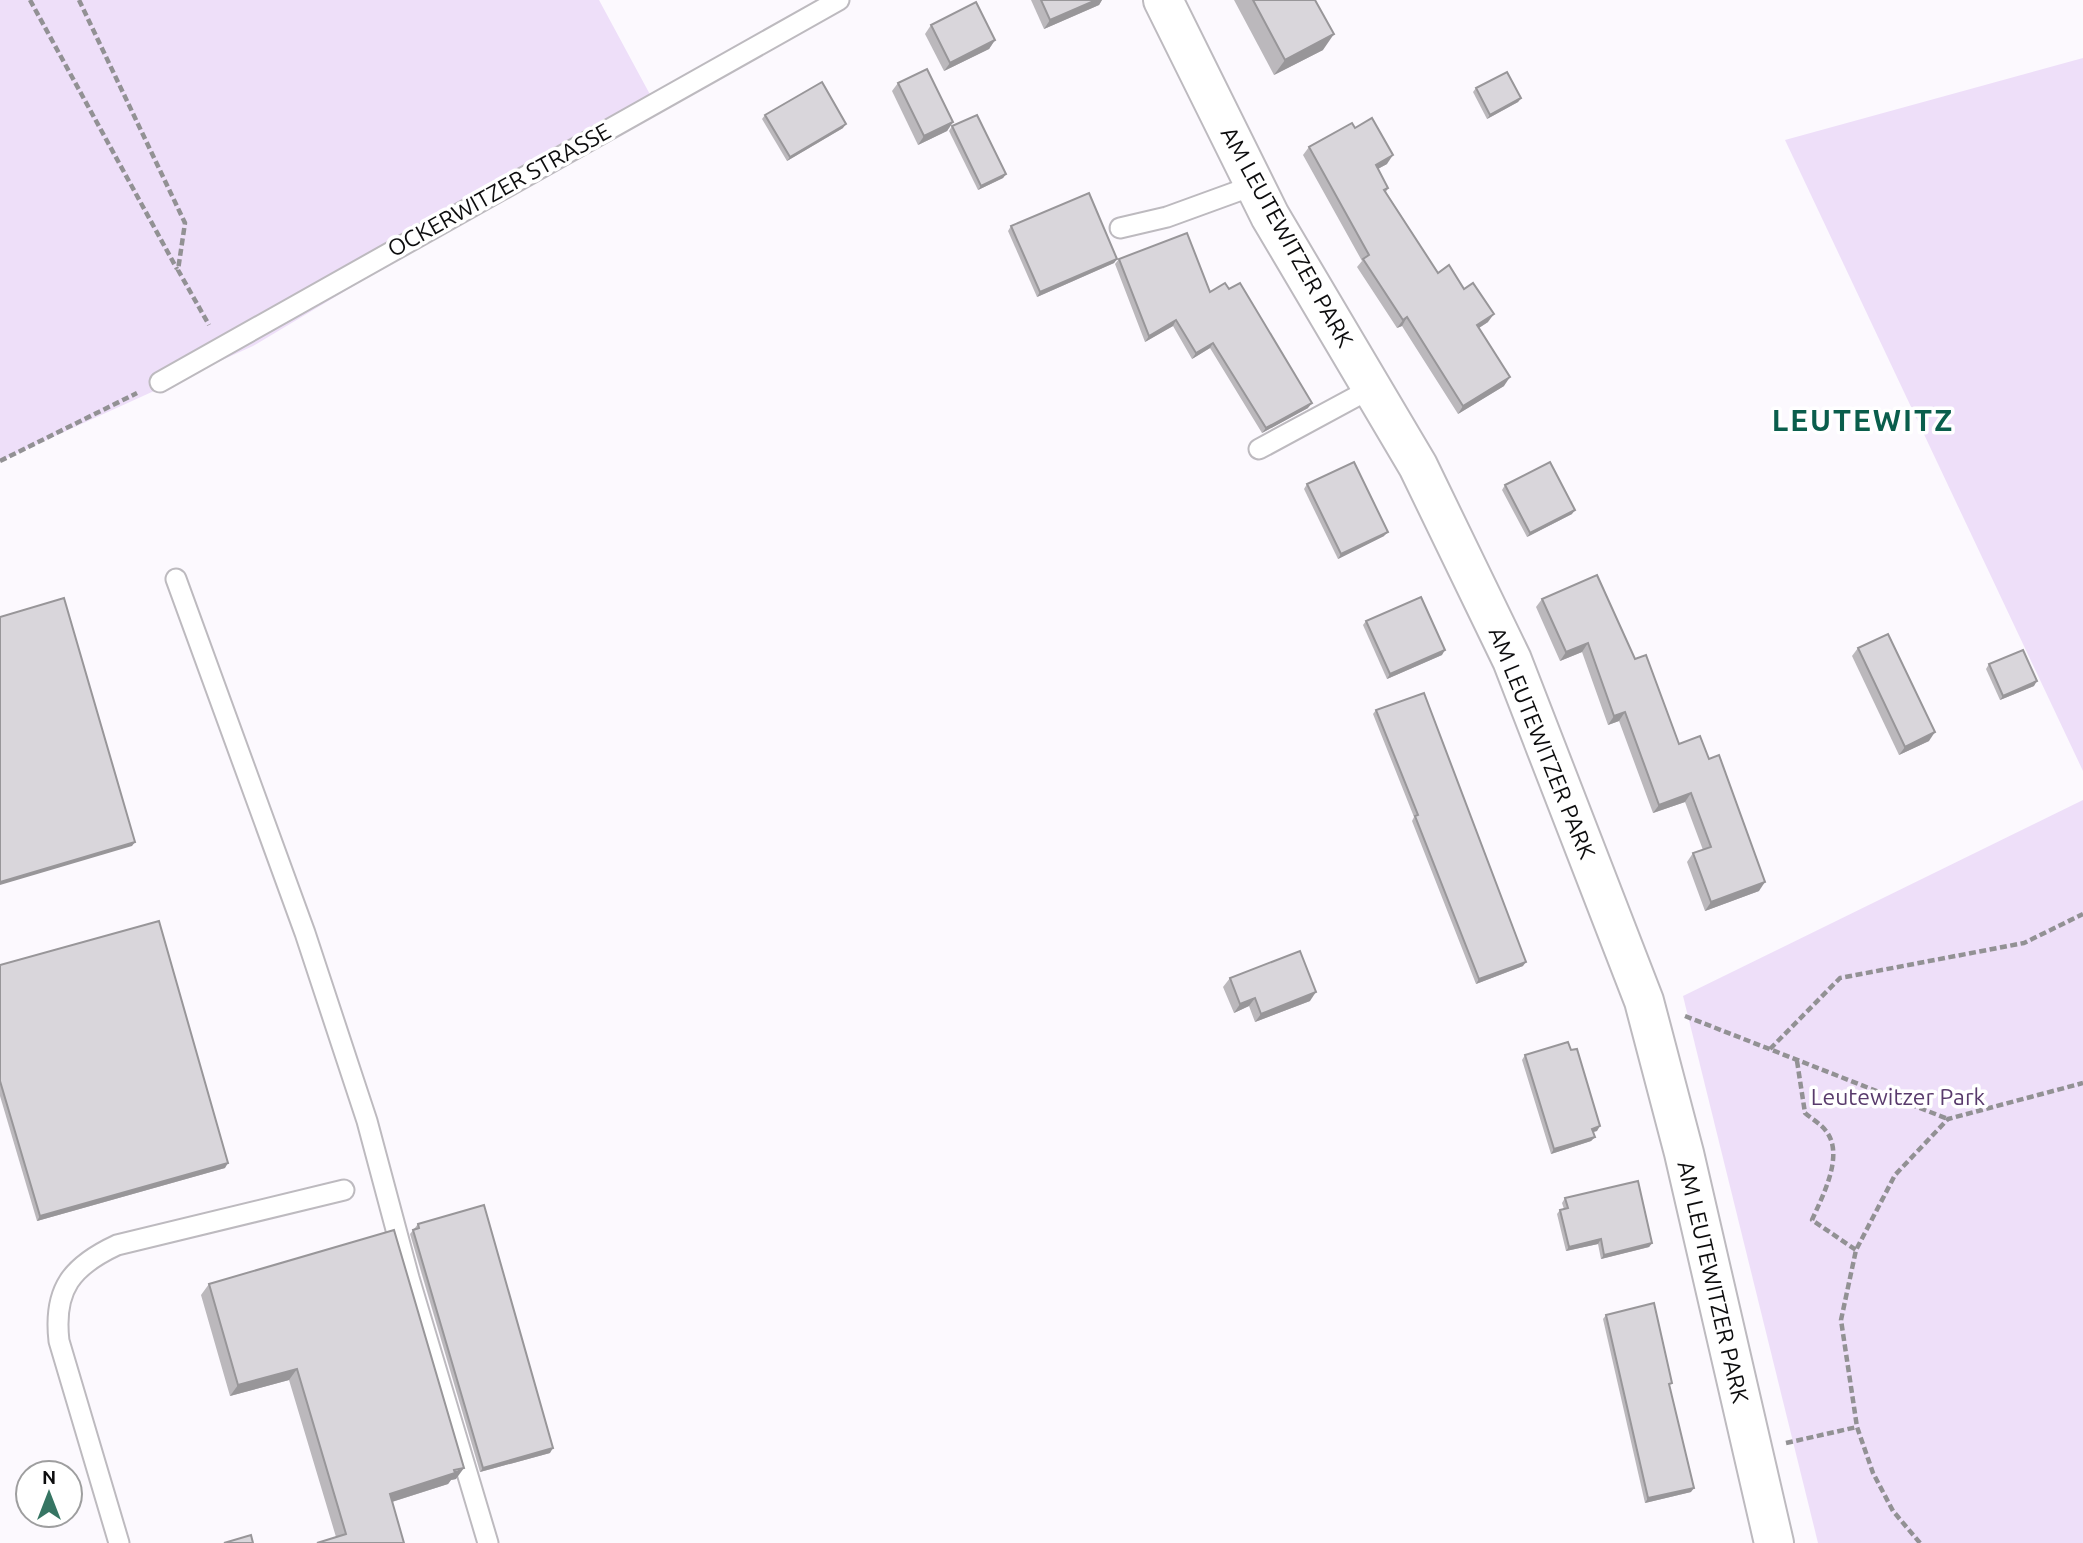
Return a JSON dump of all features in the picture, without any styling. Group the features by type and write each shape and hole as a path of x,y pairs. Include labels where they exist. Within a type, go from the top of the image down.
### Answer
{"street":[{"name":"AM LEUTEWITZER PARK","path":"1163,0 1255,186 1418,466 1513,660 1644,1001 1684,1153 1774,1543"}],"lane":[{"name":"OCKERWITZER STRASSE","path":"160,382 839,0"},
{"path":"1120,228 1167,217 1255,186"},
{"path":"1259,449 1372,388"},
{"path":"176,579 305,933 363,1108 409,1278 488,1543"},
{"path":"119,1543 59,1341 59,1306 75,1271 91,1258 117,1245 344,1189"}],"path":[{"path":"30,0 222,347"},
{"path":"79,0 185,223 178,270"},
{"path":"0,461 160,382"},
{"path":"1770,1049 1840,978 2024,943 2083,914"},
{"path":"1644,1001 1948,1119"},
{"path":"1797,1060 1805,1113 1828,1132 1833,1157 1826,1187 1812,1220 1856,1250"},
{"path":"1920,1543 1893,1511 1873,1473 1857,1427 1841,1320 1856,1250 1895,1175 1948,1119 2083,1083"},
{"path":"1752,1452 1857,1427"}],"green space":[{"path":"0,0 599,0 660,113 375,273 253,346 0,461"},
{"path":"2083,58 2083,771 1785,140"},
{"name":"Leutewitzer Park","path":"2083,800 2083,1543 1818,1543 1683,996"}],"building":[{"path":"1041,0 1096,0 1050,20"},
{"path":"1253,0 1315,0 1334,34 1285,60"},
{"path":"976,2 995,40 950,63 931,25"},
{"path":"927,69 953,122 924,136 898,83"},
{"path":"1507,72 1521,98 1490,115 1476,88"},
{"path":"822,82 846,124 790,157 765,115"},
{"path":"977,115 1006,174 981,186 952,126"},
{"path":"1372,118 1393,155 1376,165 1388,188 1384,190 1438,273 1449,265 1464,289 1473,283 1494,314 1477,325 1510,377 1463,406 1407,317 1403,320 1363,259 1369,255 1309,147 1352,123 1355,128"},
{"path":"1089,193 1117,259 1040,292 1011,226"},
{"path":"1187,233 1210,292 1225,283 1229,289 1240,283 1312,403 1266,428 1213,343 1196,353 1176,320 1149,336 1119,259"},
{"path":"1354,462 1388,532 1341,554 1307,484"},
{"path":"1550,462 1575,510 1530,533 1505,485"},
{"path":"1597,575 1635,659 1646,655 1679,744 1700,736 1709,759 1719,755 1765,882 1711,902 1693,853 1711,847 1691,793 1659,805 1625,712 1614,716 1588,643 1566,652 1542,599"},
{"path":"1421,597 1445,650 1390,674 1366,621"},
{"path":"64,598 135,842 0,882 0,617"},
{"path":"1888,634 1935,732 1905,747 1858,648"},
{"path":"2023,650 2037,681 2003,696 1989,664"},
{"path":"1424,693 1526,962 1479,979 1376,710"},
{"path":"159,921 228,1163 40,1216 0,1081 0,965"},
{"path":"1300,951 1316,992 1261,1014 1255,998 1240,1004 1230,978"},
{"path":"1568,1042 1571,1050 1577,1049 1600,1126 1592,1129 1595,1137 1554,1149 1525,1055"},
{"path":"1638,1181 1652,1243 1604,1255 1601,1239 1569,1247 1560,1210 1568,1208 1565,1198"},
{"path":"484,1205 553,1448 483,1468 413,1230 419,1228 418,1224"},
{"path":"394,1230 464,1468 390,1494 404,1543 317,1543 346,1534 297,1369 238,1385 209,1284"},
{"path":"1654,1303 1672,1383 1669,1384 1694,1488 1648,1498 1606,1315"},
{"path":"251,1535 253,1543 224,1543"}],"district":[{"name":"LEUTEWITZ","path":"1863,421"}]}
